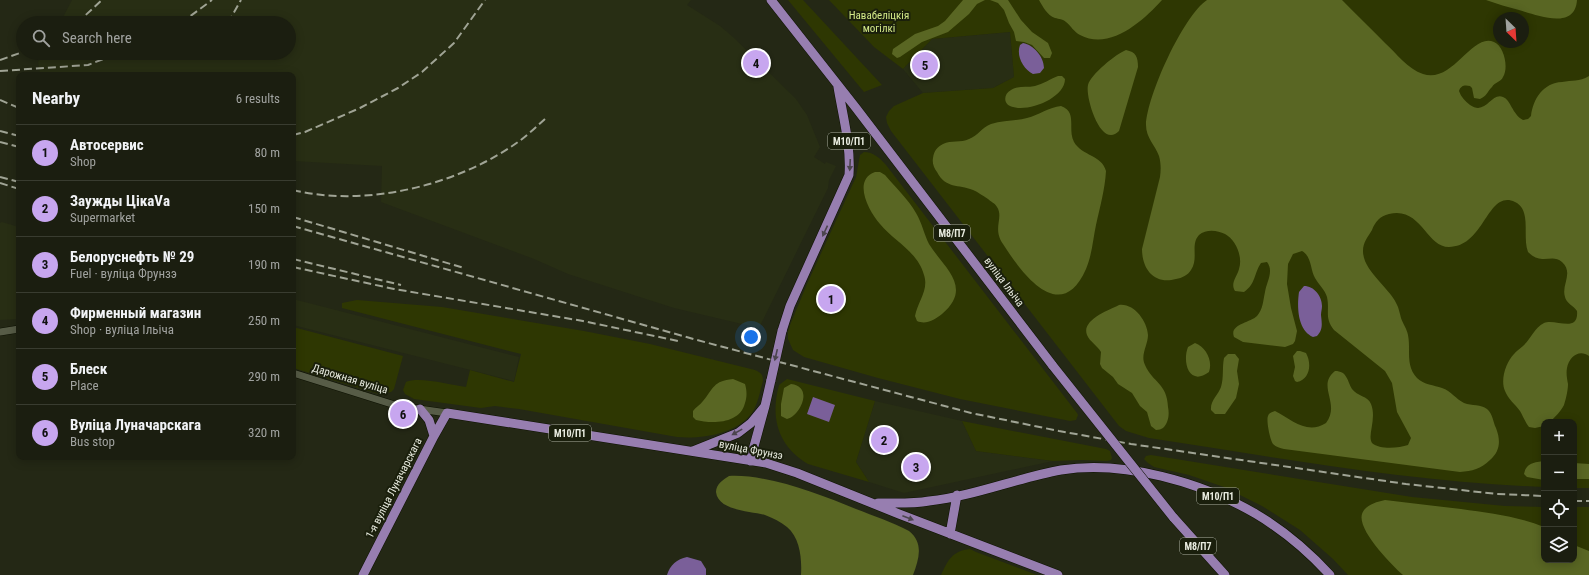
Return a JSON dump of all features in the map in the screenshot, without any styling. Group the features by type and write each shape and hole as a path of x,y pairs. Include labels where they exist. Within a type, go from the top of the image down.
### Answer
{"main road":[{"name":"вуліца Ільіча","path":"770,0 838,85 1053,366 1173,517 1225,575"},
{"name":"М10/П1","path":"750,461 766,406 782,331 790,306 849,176 850,159 848,138 838,85"},
{"path":"692,452 738,433 751,423 766,406"},
{"path":"420,409 429,420 434,436"},
{"name":"вуліца Фрунзэ","path":"447,413 750,461 779,467 1058,575"},
{"name":"1-я вуліца Луначарскага","path":"363,575 447,413"},
{"name":"М10/П1","path":"872,503 902,504 930,501 1061,470 1084,468 1120,469 1159,476 1192,485 1256,514 1305,550 1330,575"},
{"path":"950,534 957,495"}],"street":[{"path":"0,332 16,329"},
{"name":"Дарожная вуліца","path":"296,374 398,406 447,413"}],"shaded area":[{"path":"72,0 691,0 687,5 720,26 733,37 796,99 807,115 820,147 814,157 825,164 826,162 836,166 829,180 828,188 759,328 674,308 568,274 534,259 381,202 382,166 296,161 296,72 40,72 38,62 39,60 296,60 296,16 64,16"},
{"path":"1010,32 1014,77 993,88 923,93 903,69 932,39"},
{"path":"1023,43 1031,46 1038,52 1044,64 1044,68 1040,73 1033,74 1023,66 1019,49 1020,45"},
{"path":"2,222 16,226 16,319 0,320 0,223"},
{"path":"1304,286 1308,286 1317,292 1322,302 1321,329 1317,336 1313,337 1304,329 1299,317 1299,292"},
{"path":"296,300 519,357 514,381 296,326"},
{"path":"813,397 835,405 829,422 807,414"},
{"path":"875,401 962,421 976,451 1053,461 904,493 869,482 856,462"},
{"path":"687,557 701,561 706,569 706,575 667,575 674,563"}],"green space":[{"path":"788,0 803,0 882,85 864,92"},
{"name":"Навабеліцкія могілкі","path":"829,0 1589,0 1589,488 1577,488 1577,419 1541,419 1541,487 1395,475 1149,438 1126,431 1119,426 891,131 887,123 886,117 894,106 923,93 993,88 1014,77 1010,32 932,39 903,69 874,47"},
{"path":"963,0 985,0 977,4 969,14 948,32 922,42 900,57 897,58 892,54 893,49 915,34 938,26 945,21"},
{"path":"990,0 1008,0 1021,20 1032,32 1048,43 1052,53 1050,58 1044,58 1032,45 1016,41 1014,32 1004,10 998,3"},
{"path":"1039,0 1162,0 1136,25 1114,36 1103,39 1091,39 1078,34 1065,21 1050,15"},
{"path":"1207,0 1342,0 1402,60 1423,74 1434,75 1444,72 1478,44 1486,41 1493,42 1493,48 1500,48 1503,52 1506,68 1502,79 1493,85 1486,95 1480,99 1474,98 1472,88 1470,86 1463,86 1459,91 1470,105 1476,108 1484,106 1499,96 1503,97 1508,101 1516,114 1523,120 1528,119 1531,116 1537,98 1549,85 1579,80 1589,76 1589,356 1582,353 1575,355 1570,360 1567,370 1568,386 1564,405 1553,419 1541,419 1541,427 1529,427 1520,411 1506,394 1503,382 1506,366 1511,357 1526,343 1541,325 1549,322 1570,324 1577,318 1577,311 1565,297 1564,293 1567,270 1565,266 1558,260 1538,258 1528,252 1526,246 1525,217 1523,211 1515,202 1506,200 1498,204 1491,211 1471,238 1461,245 1449,247 1441,245 1434,241 1416,221 1409,216 1400,213 1389,214 1378,220 1366,240 1363,251 1367,266 1390,293 1398,307 1409,341 1409,357 1413,373 1423,382 1445,389 1464,403 1482,406 1491,413 1499,437 1499,446 1493,457 1480,467 1460,472 1284,449 1273,444 1270,434 1268,415 1275,411 1306,427 1319,426 1326,423 1330,416 1331,409 1328,383 1330,377 1335,371 1339,371 1344,374 1352,389 1370,401 1373,410 1371,436 1372,443 1385,448 1400,447 1408,445 1411,438 1397,412 1392,383 1385,371 1334,330 1331,325 1328,318 1328,302 1326,294 1313,275 1308,256 1302,251 1293,254 1288,264 1287,284 1297,331 1293,344 1285,347 1243,342 1234,337 1234,329 1237,326 1254,318 1260,311 1270,270 1267,262 1261,263 1251,286 1244,292 1235,291 1233,285 1238,272 1240,259 1238,249 1232,240 1225,234 1212,231 1199,235 1195,243 1194,261 1191,270 1185,276 1180,278 1162,280 1156,278 1147,269 1144,263 1142,249 1161,169 1159,156 1146,130 1148,112 1159,77 1177,39 1187,22"},
{"path":"1486,0 1577,0 1575,10 1562,18 1544,17"},
{"path":"1126,50 1132,52 1136,56 1138,60 1138,67 1119,131 1112,135 1106,134 1100,128 1092,110 1089,100 1088,85 1094,75 1104,65"},
{"path":"1058,76 1062,76 1065,79 1063,86 1053,98 1028,107 1013,107 1007,104 1005,97 1008,92 1014,88 1035,86"},
{"path":"1061,106 1069,112 1071,117 1071,132 1074,142 1082,150 1096,158 1104,166 1106,171 1091,253 1086,269 1076,286 1065,293 1054,294 1042,289 1031,280 1020,269 1003,244 998,233 999,211 995,204 968,188 948,184 935,169 933,160 934,153 939,146 943,144 969,139 991,124 1027,118"},
{"path":"864,152 876,156 886,165 1077,413 1078,415 1076,420 1070,421 960,399 804,357 793,350 788,339 790,325 856,177 860,155"},
{"path":"875,172 880,172 885,175 913,208 929,244 948,269 956,286 955,295 951,304 942,314 930,321 917,321 915,316 925,286 924,275 921,267 911,253 876,219 871,212 865,196 865,182 868,176"},
{"path":"357,300 442,307 584,331 650,344 755,370 761,374 763,381 754,409 745,420 727,431 696,437 677,437 519,409 495,406 481,408 414,399 405,394 403,390 406,382 412,380 427,380 466,387 470,370 514,382 521,354 342,308 342,303"},
{"path":"1119,305 1125,305 1135,310 1145,324 1148,339 1143,358 1145,365 1162,388 1167,399 1167,422 1162,429 1156,430 1151,426 1147,412 1140,406 1132,393 1118,384 1113,377 1102,368 1100,364 1101,352 1087,335 1086,330 1092,320"},
{"path":"296,328 403,356 394,389 391,392 379,394 296,369"},
{"path":"1195,343 1199,345 1208,355 1210,363 1209,372 1202,376 1196,377 1189,371 1186,359 1188,347"},
{"path":"1297,351 1306,353 1309,362 1309,370 1305,378 1297,382 1293,376 1295,367 1293,356"},
{"path":"1228,354 1235,354 1239,359 1237,371 1239,384 1236,398 1225,414 1215,414 1211,410 1211,407 1221,387 1224,358"},
{"path":"733,379 745,384 746,396 742,410 732,419 725,421 710,422 696,420 693,417 693,411 715,386 721,381"},
{"path":"787,379 875,401 856,462 869,482 808,464 790,449 783,440 776,420 776,397 779,385"},
{"path":"791,384 798,386 802,390 803,396 800,408 792,417 787,419 781,416 781,404 784,388"},
{"path":"962,421 1106,449 1110,451 1112,458 1111,460 1107,461 1053,461 976,451"},
{"path":"1151,455 1412,497 1505,506 1541,507 1541,563 1577,563 1577,507 1589,507 1589,575 1348,575 1333,559 1300,530 1262,506 1224,487 1189,475 1154,467 1144,459 1146,456"},
{"path":"1541,462 1541,479 1527,477 1524,474 1527,467 1534,463"},
{"path":"1577,463 1589,464 1589,479 1577,479"},
{"path":"729,476 760,478 810,491 890,522 909,531 917,541 919,552 913,575 801,575 799,549 795,537 787,527 777,520 765,515 729,507 718,498 716,492 717,487 720,482"},
{"path":"1385,500 1461,509 1534,523 1541,526 1541,563 1577,563 1577,546 1589,551 1589,575 1403,575 1376,547 1365,529 1362,521 1363,511 1368,506"},
{"path":"970,549 1037,575 941,575 951,557 959,552"}],"railway":[{"path":"85,16 102,0"},
{"path":"190,16 212,0"},
{"path":"232,16 241,0"},
{"path":"296,134 305,132 360,108 398,88 422,72 454,43 485,0"},
{"path":"0,60 16,54"},
{"path":"0,71 88,65 101,60"},
{"path":"0,100 16,107"},
{"path":"296,191 321,195 351,196 380,194 410,189 440,181 468,170 494,157 522,139 546,118"},
{"path":"0,131 16,135"},
{"path":"0,142 16,146"},
{"path":"0,177 16,181"},
{"path":"0,183 16,188"},
{"path":"296,218 464,268"},
{"path":"296,227 697,340 971,413 1131,444 1406,484 1497,494 1541,496"},
{"path":"296,260 401,285"},
{"path":"296,268 394,289 583,321 678,341"},
{"path":"1577,501 1589,501"}],"place":[{"name":"Фирменный магазин","path":"756,63"},
{"name":"Блеск","path":"925,65"},
{"name":"Автосервис","path":"831,299"},
{"name":"Вуліца Луначарскага","path":"403,414"},
{"name":"Заужды ЦікаVа","path":"884,440"},
{"name":"Белоруснефть № 29","path":"916,467"}]}
